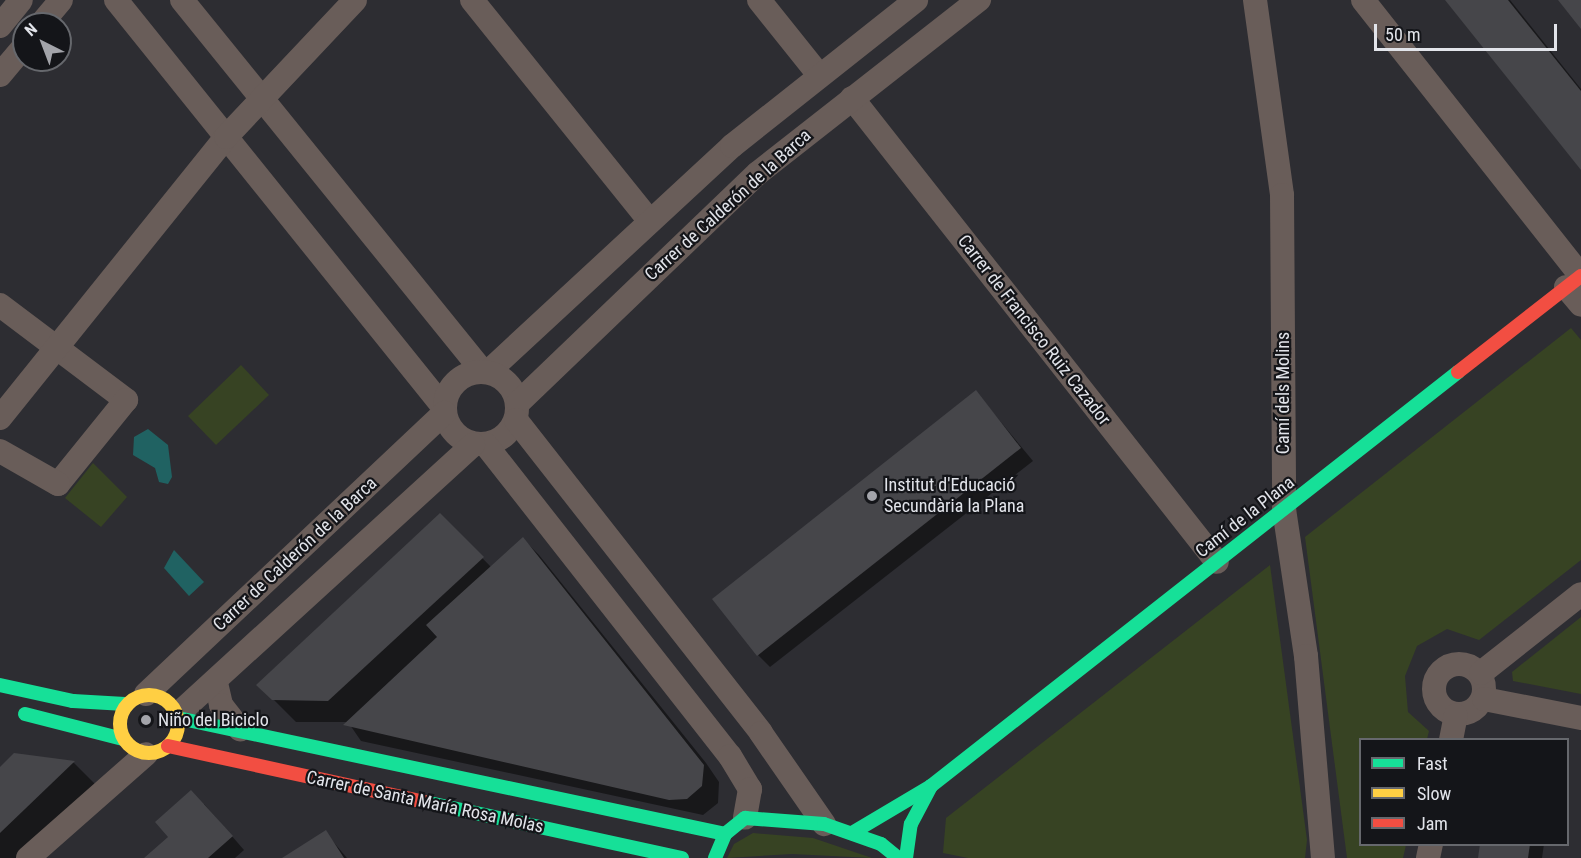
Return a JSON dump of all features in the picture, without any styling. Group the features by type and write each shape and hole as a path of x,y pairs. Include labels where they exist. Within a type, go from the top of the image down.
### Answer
{"street":[{"path":"0,26 21,0"},
{"path":"52,12 61,0"},
{"path":"116,0 444,410 454,433 479,445 730,756 750,789 745,818 725,834 715,858"},
{"path":"182,0 484,371 508,382 517,411 760,733 824,824"},
{"path":"0,418 226,137 355,0"},
{"path":"472,0 650,221"},
{"path":"759,0 819,75"},
{"path":"444,410 455,382 484,371 650,221 819,75 916,0"},
{"name":"Carrer de Calderón de la Barca","path":"517,411 758,173 979,0"},
{"name":"Camí dels Molins","path":"1255,0 1282,195 1284,509 1306,656 1323,858"},
{"path":"1364,0 1577,286"},
{"path":"0,75 12,60"},
{"name":"Carrer de Francisco Ruiz Cazador","path":"852,98 1217,562"},
{"name":"Camí de la Plana","path":"852,833 931,786 1284,509 1577,286"},
{"path":"0,305 126,400 58,484 0,451"},
{"name":"Carrer de Calderón de la Barca","path":"136,699 444,410"},
{"path":"178,716 479,445 504,437 517,411"},
{"path":"1481,673 1581,594"},
{"path":"1464,662 1481,673 1484,699 1473,712 1456,715 1438,705 1433,684 1444,667 1464,662"},
{"path":"216,683 221,705 240,729"},
{"path":"0,684 73,701 165,698 178,716 177,734 141,746 94,796 28,858"},
{"path":"136,699 118,721 141,746"},
{"path":"1484,699 1581,718"},
{"name":"Carrer de Santa María Rosa Molas","path":"14,711 141,746 682,858"},
{"path":"1451,738 1456,715"},
{"name":"Carrer de Santa María Rosa Molas","path":"178,716 725,834"},
{"name":"Camí de la Plana","path":"906,858 911,824 931,786"},
{"path":"745,818 824,824 881,844 898,858"}],"green space":[{"path":"1571,328 1581,340 1581,560 1479,640 1447,629 1417,646 1405,676 1408,712 1429,731 1427,738 1359,738 1359,846 1406,846 1403,858 1347,858 1305,537"},
{"path":"241,365 269,395 216,445 188,416"},
{"path":"93,463 127,497 101,527 65,498"},
{"path":"1270,565 1307,840 1305,858 968,858 943,853 946,818"},
{"path":"1581,617 1581,694 1513,681 1512,672"},
{"path":"753,833 813,838 872,858 792,854 727,858 734,844"}],"water":[{"path":"148,429 168,445 172,477 168,484 159,482 155,468 133,455 134,437"},
{"path":"174,550 204,582 189,596 164,568"}],"building":[{"path":"1445,0 1508,0 1581,91 1581,170"},
{"path":"1558,0 1581,0 1581,29"},
{"path":"976,390 1021,448 757,656 712,599"},
{"path":"440,513 484,557 328,701 272,700 256,685"},
{"path":"523,537 704,765 702,786 687,799 669,800 343,725 437,637 426,625"},
{"path":"14,753 75,761 0,833 0,767"},
{"path":"191,790 233,836 208,858 144,858 168,837 155,822"},
{"path":"326,830 344,858 282,858"},
{"path":"1480,846 1530,846 1528,858 1478,858"}],"traffic: fast":[{"path":"852,833 931,786 1458,372"},
{"path":"0,685 73,701 125,704"},
{"path":"25,714 123,739"},
{"path":"178,718 725,834"},
{"path":"906,858 911,824 931,786"},
{"path":"425,802 682,858"},
{"path":"715,858 725,834 745,818 824,824 881,844 898,858"}],"traffic: slow":[{"path":"143,695 155,695 170,703 178,718 178,724 178,730 170,745 155,753 143,753 128,745 120,730 120,718 128,703 143,695"}],"traffic: jam":[{"path":"1458,372 1581,276"},
{"path":"168,746 425,802"}],"place":[{"name":"Institut d'Educació Secundària la Plana","path":"872,496"},
{"name":"Niño del Biciclo","path":"146,720"}]}
